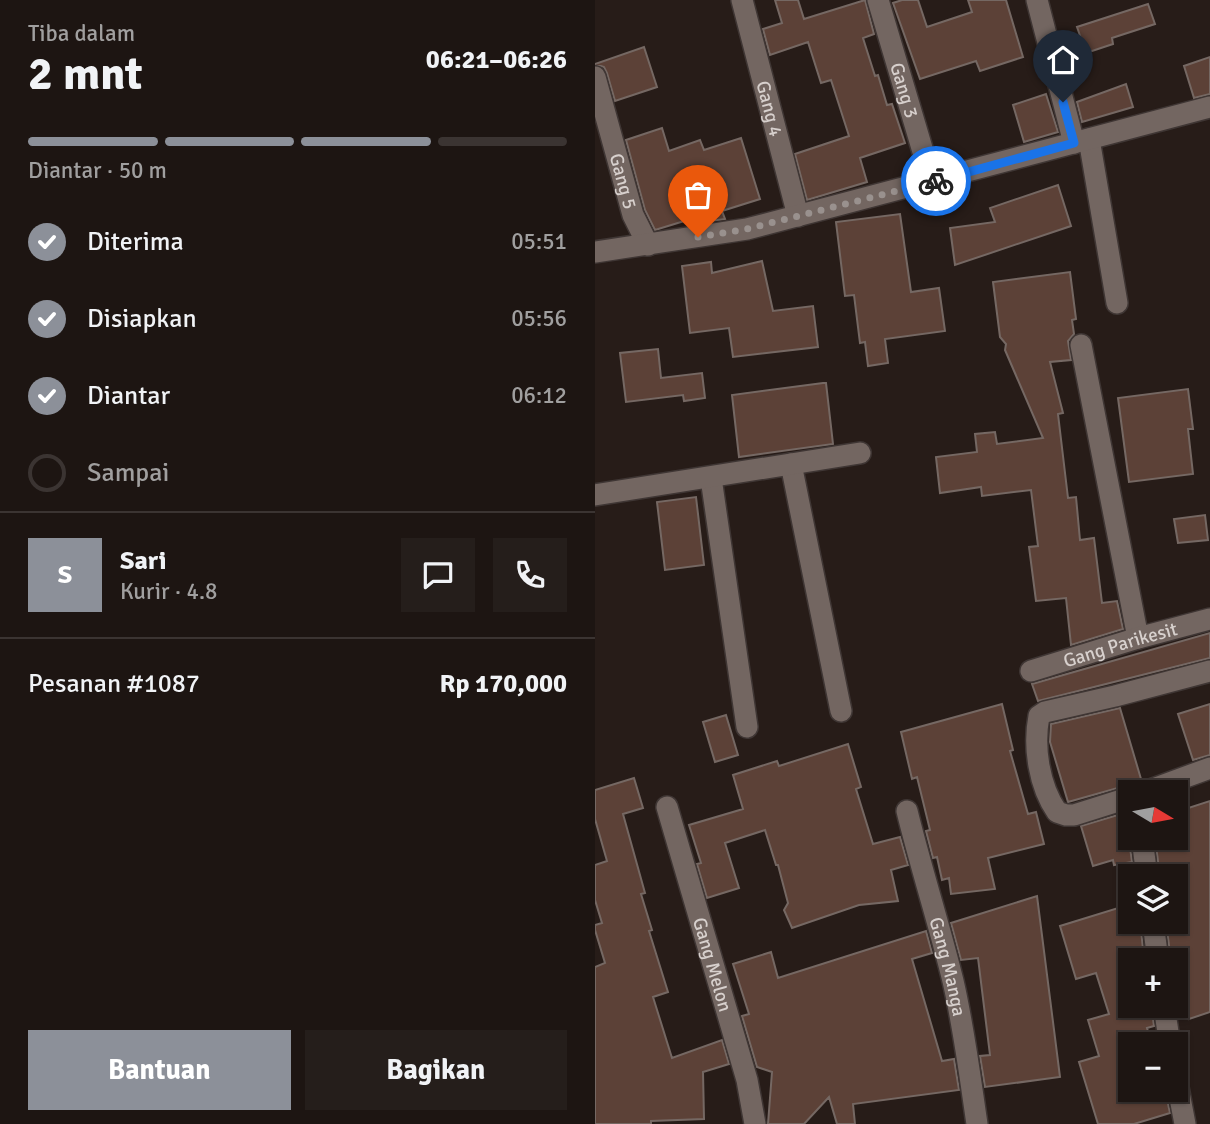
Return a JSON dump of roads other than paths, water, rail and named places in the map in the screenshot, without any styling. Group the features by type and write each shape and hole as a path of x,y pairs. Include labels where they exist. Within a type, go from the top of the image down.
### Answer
{"street":[{"name":"Gang 4","path":"743,0 798,216"},
{"name":"Gang 3","path":"877,0 932,182"},
{"path":"1037,0 1082,141 1117,303"},
{"name":"Gang 5","path":"595,77 633,215 648,245"},
{"path":"595,252 747,229 1210,107"},
{"path":"1081,345 1138,638"},
{"path":"595,495 860,453"},
{"path":"791,464 841,711"},
{"path":"711,478 747,727"},
{"name":"Gang Parikesit","path":"1031,671 1210,619"},
{"path":"1118,801 1075,815 1066,816 1057,812 1043,782 1039,762 1039,716 1057,708 1210,671"},
{"path":"1177,780 1210,768"},
{"name":"Gang Melon","path":"667,807 747,1080 755,1124"},
{"name":"Gang Manga","path":"907,811 954,985 977,1124"},
{"path":"1181,1102 1185,1124"}]}
